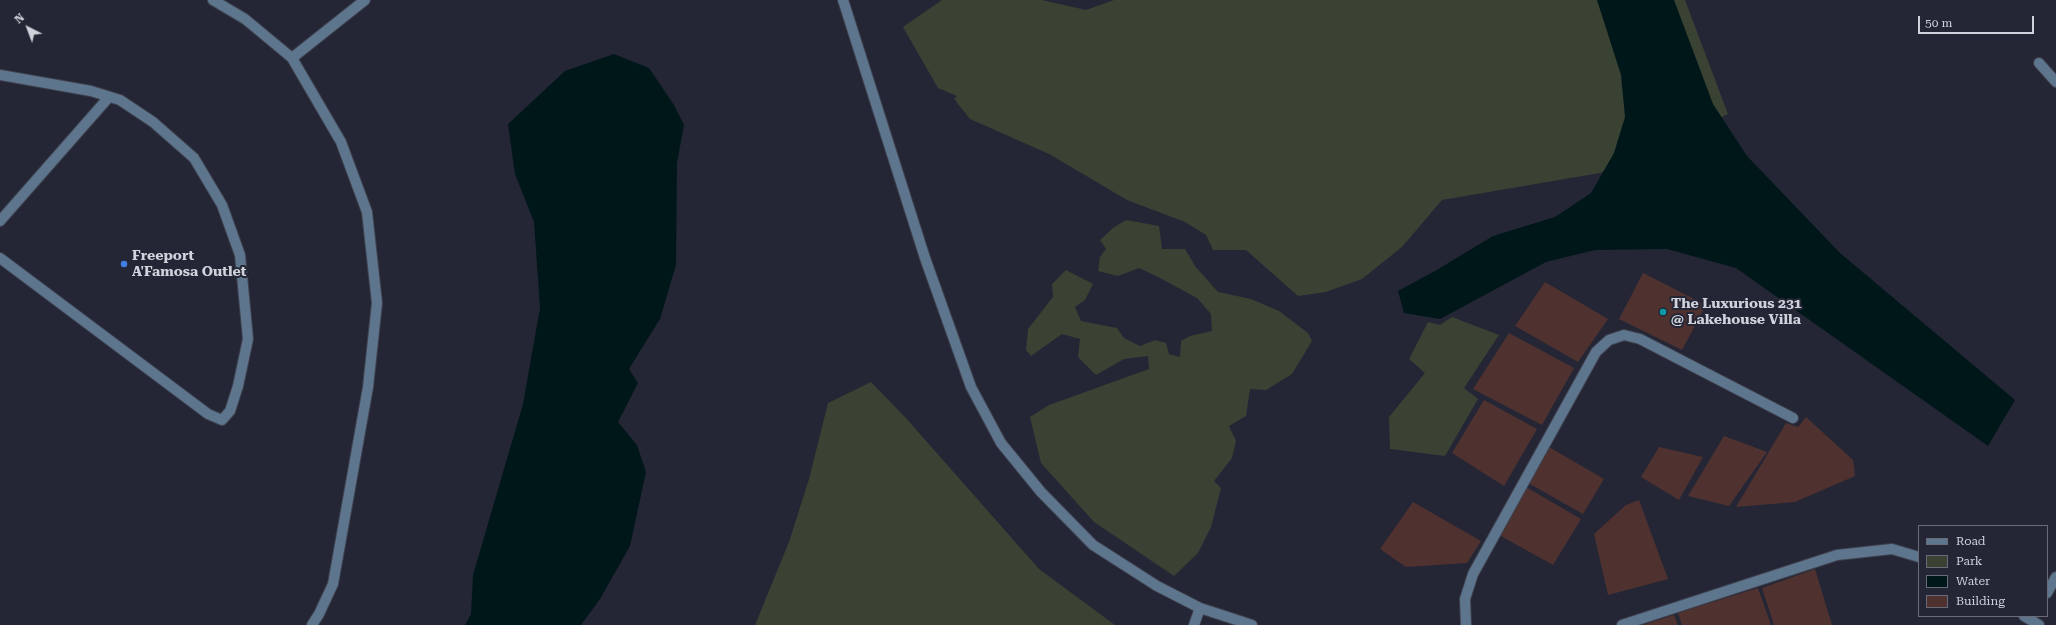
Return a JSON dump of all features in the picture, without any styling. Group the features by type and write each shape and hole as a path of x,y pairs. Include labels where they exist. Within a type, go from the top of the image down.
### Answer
{"street":[{"path":"213,0 244,19 292,58 341,142 367,212 377,303 368,387 333,584 319,614 312,625"},
{"path":"292,58 365,0"},
{"path":"843,0 925,258 970,387 1001,443 1040,492 1093,546 1157,586 1200,608 1252,625"},
{"path":"2039,63 2056,82"},
{"path":"0,74 92,91 120,100 153,122 194,158 222,205 240,255 248,339 238,386 230,411 222,420 208,414 0,258"},
{"path":"0,221 109,97"},
{"path":"1466,625 1465,599 1473,574 1596,352 1609,340 1624,336 1640,339 1794,418"},
{"path":"1622,625 1837,555 1892,549 1918,557"},
{"path":"2048,591 2056,577"},
{"path":"1194,625 1200,608"}],"green space":[{"path":"942,0 1042,0 1086,10 1114,0 1685,0 1728,114 1600,173 1442,200 1402,247 1362,279 1326,292 1298,296 1246,250 1213,250 1206,235 1185,222 1127,200 1049,154 970,119 954,99 957,96 938,88 903,27"},
{"path":"1126,220 1159,226 1162,249 1185,249 1195,266 1218,292 1251,299 1279,311 1308,333 1312,341 1292,374 1266,390 1250,389 1246,416 1229,426 1236,441 1232,458 1214,481 1221,488 1211,527 1198,553 1174,576 1094,522 1041,463 1030,417 1049,405 1149,369 1148,356 1124,359 1096,375 1078,357 1080,339 1062,334 1031,356 1026,350 1028,329 1053,297 1052,284 1066,270 1093,284 1085,300 1075,307 1081,321 1117,328 1124,338 1140,346 1155,340 1166,343 1169,354 1180,357 1181,341 1190,336 1212,331 1211,314 1197,298 1160,278 1139,268 1118,276 1098,271 1100,257 1106,249 1100,240 1113,228"},
{"path":"1452,317 1499,335 1464,388 1478,399 1445,456 1390,449 1389,417 1425,373 1409,359 1428,322 1440,325"},
{"path":"871,382 905,417 1039,569 1115,625 755,625 789,542 809,479 828,403"}],"water":[{"path":"1597,0 1674,0 1713,104 1747,156 1840,253 2015,400 1988,446 1736,268 1667,249 1595,250 1546,262 1440,319 1404,313 1398,291 1435,271 1493,236 1555,217 1591,193 1614,153 1625,117 1621,75"},
{"path":"614,54 649,68 674,105 684,125 677,163 676,265 660,319 629,369 638,383 618,422 637,445 646,472 630,546 600,599 581,625 465,625 471,614 473,575 523,404 540,308 534,222 515,174 508,124 565,71"}],"building":[{"name":"The Luxurious 231 @ Lakehouse Villa","path":"1643,273 1706,305 1682,350 1619,319"},
{"path":"1545,282 1608,319 1578,362 1515,326"},
{"path":"1509,333 1574,368 1542,425 1473,389"},
{"path":"1484,400 1537,429 1504,486 1452,453"},
{"path":"1806,417 1853,460 1855,476 1795,502 1736,507 1786,423 1798,427"},
{"path":"1724,436 1767,452 1729,506 1688,496"},
{"path":"1549,447 1604,479 1583,514 1528,483"},
{"path":"1659,447 1703,457 1679,500 1641,477"},
{"path":"1526,487 1581,519 1553,565 1499,535"},
{"path":"1639,500 1668,579 1608,595 1594,534 1626,505"},
{"path":"1413,502 1481,541 1467,563 1406,567 1380,549"},
{"path":"1815,569 1832,625 1774,625 1762,588"},
{"path":"1758,588 1771,625 1682,625 1678,613"},
{"path":"1674,615 1678,625 1643,625"}],"place":[{"name":"Freeport A'Famosa Outlet","path":"124,264"},
{"name":"The Luxurious 231 @ Lakehouse Villa","path":"1663,312"}]}
